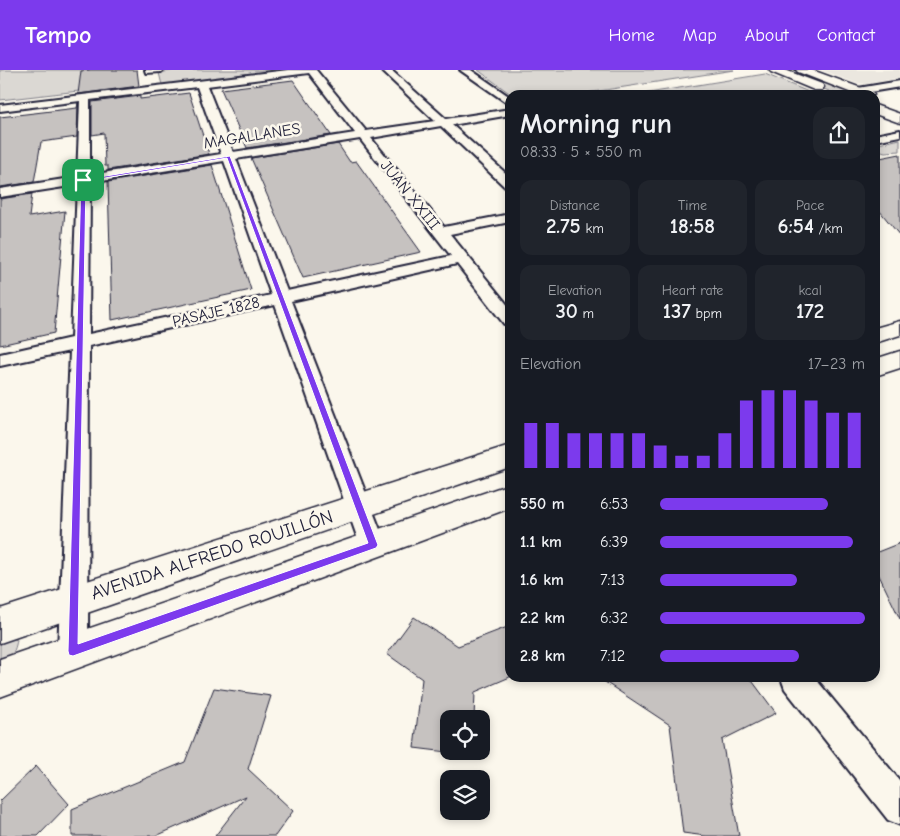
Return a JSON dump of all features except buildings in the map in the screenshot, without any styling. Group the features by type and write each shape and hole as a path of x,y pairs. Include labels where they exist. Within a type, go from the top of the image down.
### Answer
{"street":[{"path":"152,70 153,89"},
{"path":"0,108 311,70"},
{"name":"JUAN XXIII","path":"311,70 505,314"},
{"path":"386,70 505,179"},
{"path":"465,70 505,98"},
{"path":"775,70 826,90"},
{"path":"802,70 855,90"},
{"path":"202,83 373,545"},
{"path":"875,90 900,84"},
{"path":"73,651 85,98"},
{"path":"880,100 900,107"},
{"path":"880,111 900,119"},
{"name":"MAGALLANES","path":"0,193 505,113"},
{"path":"880,137 900,133"},
{"path":"440,232 505,219"},
{"name":"PASAJE 1828","path":"0,360 461,258"},
{"path":"880,334 900,328"},
{"path":"880,366 900,359"},
{"name":"AVENIDA ALFREDO ROUILLÓN","path":"0,626 505,458"},
{"path":"0,678 505,498"},
{"path":"799,682 900,808"}],"shaded area":[{"path":"0,70 90,70 79,91 0,100"},
{"path":"175,70 287,70 162,85 159,73"},
{"path":"478,70 734,70 605,90 505,90"},
{"path":"775,70 802,70 855,90 826,90"},
{"path":"821,70 900,70 900,78 867,84 855,83"},
{"path":"765,74 804,90 667,90"},
{"path":"900,139 900,151 880,150 880,144"},
{"path":"6,635 17,640 10,657 0,663 0,637"}],"route":[{"path":"228,157 373,545 73,651 78,407 83,180 228,157"}]}
